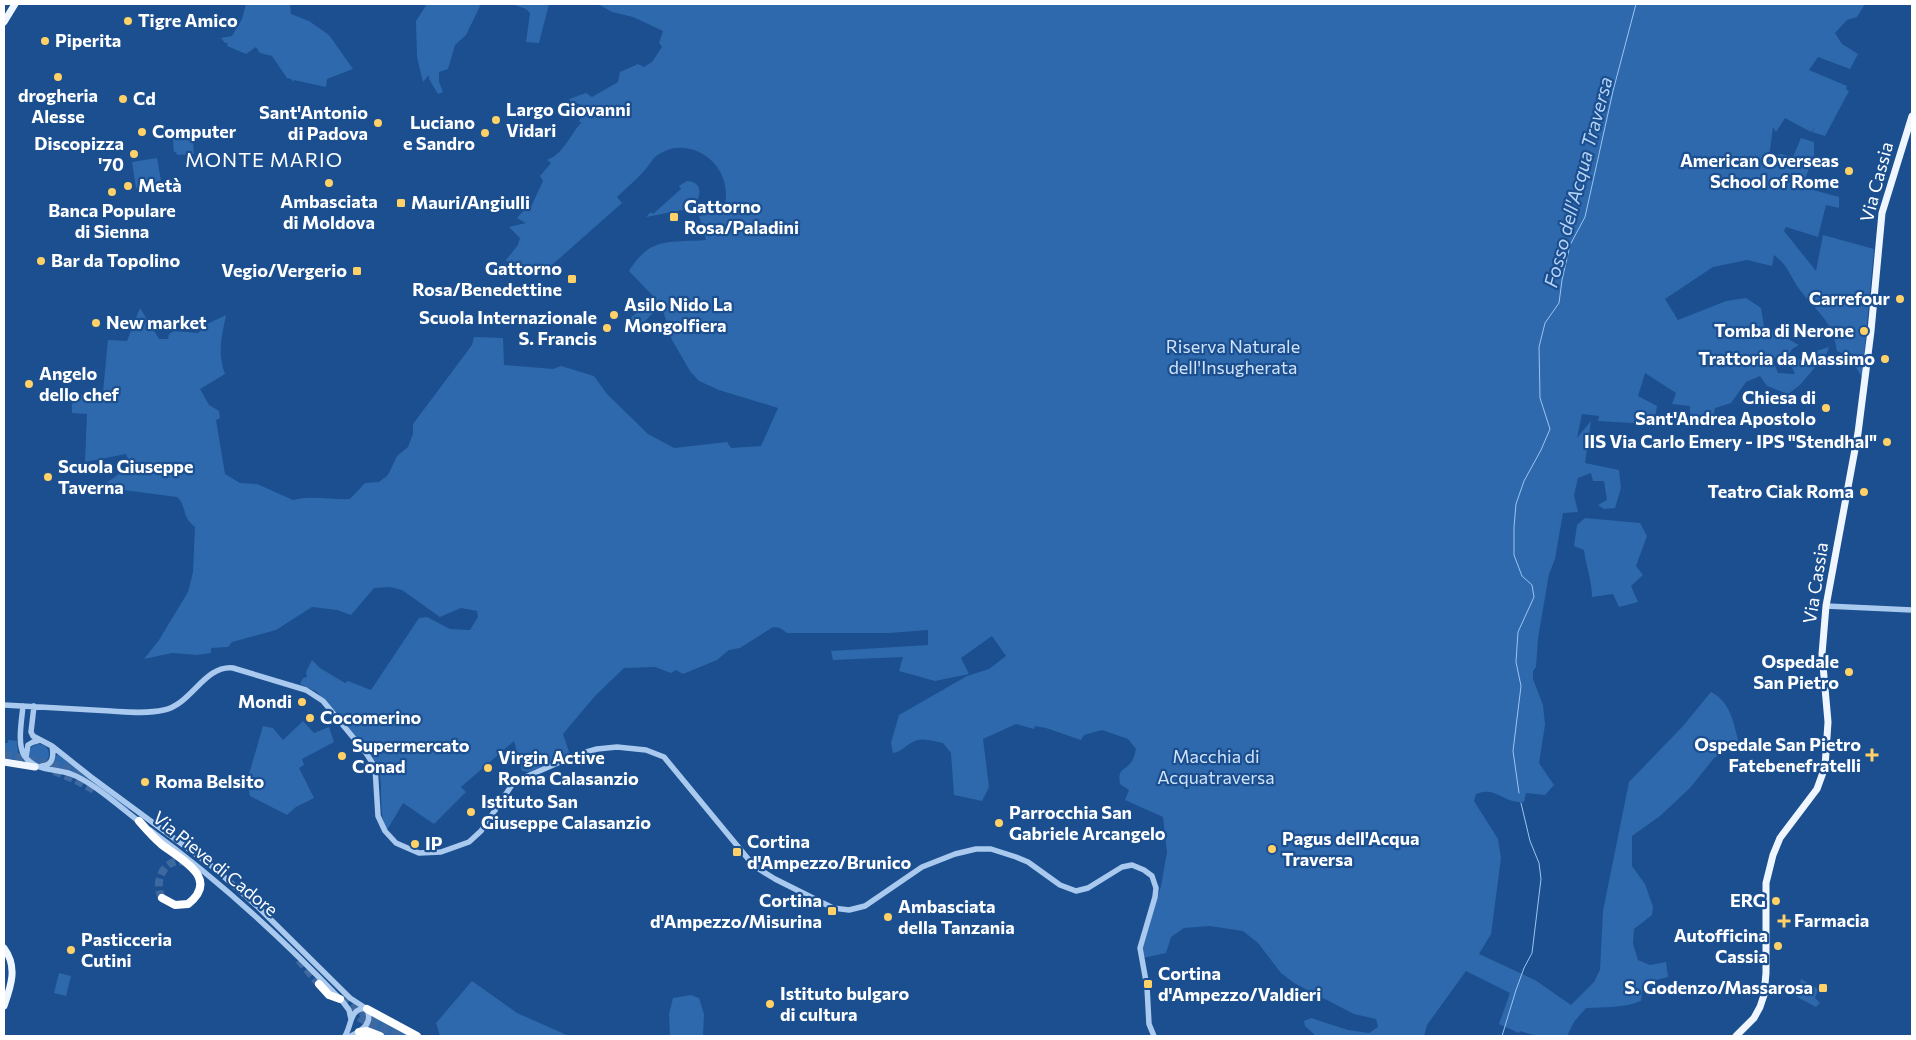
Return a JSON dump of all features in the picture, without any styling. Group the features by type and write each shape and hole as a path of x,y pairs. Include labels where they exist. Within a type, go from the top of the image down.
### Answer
{"highway":[{"path":"139,822 159,842 192,867 199,877 199,891 188,904 181,906 172,905 162,898"},
{"path":"319,984 330,995 340,998"},
{"path":"366,1008 417,1036"},
{"path":"354,1034 368,1031 380,1036"}],"main road":[{"path":"4,22 15,4"},
{"name":"Via Cassia","path":"1736,1036 1754,1018 1764,995 1766,970 1766,883 1773,855 1780,838 1817,789 1825,767 1828,722 1822,654 1826,606 1858,433 1871,331 1881,219 1912,116"},
{"path":"4,762 35,767"},
{"path":"4,948 11,960 13,969 4,1006"}],"street":[{"path":"1826,606 1912,610"},
{"path":"4,705 134,712 164,710 179,704 211,674 225,668 233,668 296,687 312,693 323,701 369,756 376,774 378,811 382,826 393,841 419,853 445,851 472,840 481,831 503,796 516,780 578,754 617,747 646,750 664,757 752,864 775,879 833,908 847,910 865,906 922,867 955,854 976,849 991,849 1016,856 1028,862 1060,885 1076,891 1088,888 1122,866 1138,867 1152,876 1156,888 1140,948 1147,984 1149,1024 1154,1036"},
{"path":"23,706 21,745 26,759 35,767 45,766 51,762 53,756 52,746"},
{"path":"34,706 32,733 40,740"},
{"path":"26,759 27,747 33,742 40,740"},
{"name":"Via Pieve di Cadore","path":"40,740 52,746 98,783 213,867 265,913 348,997 366,1008"},
{"name":"Via Pieve di Cadore","path":"35,767 76,776 196,864 232,893 340,998 348,1008 351,1019"},
{"path":"345,1036 351,1019 356,1011 366,1008 369,1021 354,1034 349,1033 348,1029"}],"green space":[{"path":"246,4 290,4 291,14 309,21 329,35 353,69 327,79 326,87 294,80 293,82 287,78 272,56 260,53 256,47 246,54 227,46 228,43 225,43 221,38 232,36 242,19"},
{"path":"427,4 478,4 480,6 466,35 455,45 448,69 439,72 439,82 443,92 438,94 429,79 429,75 423,82 417,57 416,21"},
{"path":"512,4 549,4 539,43 526,42 530,13 526,9"},
{"name":"Riserva Naturale dell'Insugherata","path":"598,4 1865,4 1857,17 1847,20 1835,33 1842,44 1858,54 1850,69 1818,57 1809,70 1847,86 1846,89 1849,91 1825,136 1812,132 1815,127 1811,132 1785,118 1776,132 1773,127 1769,158 1781,154 1793,157 1801,138 1814,142 1814,155 1802,187 1839,197 1839,208 1826,205 1818,237 1786,227 1784,231 1816,271 1823,235 1874,249 1862,377 1849,356 1837,351 1835,339 1827,322 1803,295 1785,266 1774,255 1772,266 1747,260 1713,267 1665,299 1678,320 1726,301 1746,298 1761,308 1764,326 1799,345 1792,349 1790,353 1772,359 1778,373 1795,374 1791,365 1807,354 1829,347 1827,353 1800,385 1788,394 1767,386 1760,376 1746,382 1731,403 1715,408 1713,420 1690,419 1690,406 1672,404 1676,393 1645,373 1638,396 1657,406 1655,417 1647,424 1598,421 1599,416 1582,414 1577,438 1591,421 1585,463 1619,470 1621,488 1615,508 1604,509 1598,505 1607,500 1604,481 1593,481 1591,473 1578,478 1574,495 1578,512 1563,513 1555,559 1549,574 1533,679 1543,705 1545,725 1539,763 1554,785 1545,795 1526,793 1524,802 1512,801 1491,792 1476,794 1474,801 1498,839 1501,858 1491,934 1479,954 1535,980 1571,1005 1594,982 1600,970 1603,911 1629,782 1683,726 1711,692 1718,696 1731,714 1739,744 1714,758 1690,788 1660,816 1632,836 1632,866 1645,884 1653,907 1652,915 1634,929 1633,944 1638,960 1650,965 1666,962 1668,977 1643,983 1641,1001 1621,1006 1586,1008 1574,1022 1567,1036 1537,1036 1520,1031 1519,1033 1499,1024 1510,993 1466,971 1427,1025 1424,1036 1316,1036 1305,1026 1304,1021 1311,1018 1348,1030 1369,1033 1378,1027 1376,1019 1354,1014 1294,983 1281,973 1258,943 1243,931 1210,926 1184,928 1171,937 1166,953 1143,958 1141,949 1161,886 1167,852 1163,817 1125,800 1129,790 1120,784 1119,779 1122,770 1132,761 1136,749 1128,739 1102,730 1084,735 1081,740 1046,728 1035,726 1034,729 1016,724 983,739 989,787 982,801 954,795 951,753 943,743 919,740 893,753 891,743 899,715 967,676 989,669 1006,656 992,636 961,658 969,674 935,681 899,671 903,657 833,660 831,651 928,645 928,630 889,633 787,633 780,628 773,627 740,648 729,650 717,660 683,674 676,670 671,673 655,667 624,668 595,696 563,734 570,755 529,772 522,771 514,741 461,787 466,792 434,824 403,803 387,830 382,810 380,774 375,761 317,692 300,684 303,678 307,677 306,672 312,660 320,668 345,683 348,681 371,690 419,618 427,617 450,629 470,630 478,617 477,611 461,608 440,617 402,590 390,587 374,588 351,615 337,610 312,607 276,630 232,642 228,647 211,648 211,653 197,655 172,653 144,659 159,640 188,592 193,572 195,527 188,519 177,497 100,487 131,466 126,454 85,462 87,414 72,413 72,395 103,392 108,340 127,341 140,308 159,339 168,339 169,334 174,331 198,333 207,324 226,315 221,352 225,374 200,389 209,405 219,411 220,418 216,420 225,474 240,483 257,484 293,500 314,498 350,499 365,483 379,482 388,475 397,456 408,447 413,434 413,424 472,345 474,337 503,338 504,365 553,369 561,366 594,376 607,394 648,434 674,448 727,442 731,448 761,446 778,408 719,390 699,381 690,371 672,340 661,304 634,333 625,323 654,297 629,271 637,260 645,252 661,244 706,240 699,216 731,209 725,205 725,188 722,177 717,167 707,157 700,152 684,148 676,148 661,153 617,197 622,203 544,272 523,273 506,260 518,245 520,238 509,227 526,223 517,218 525,209 530,209 543,181 540,176 551,163 547,160 563,148 582,122 579,122 582,105 571,102 569,99 586,93 592,97 618,82 620,72 638,64 644,67 652,62 662,47 659,43 663,31 633,17 612,12"},
{"path":"181,129 181,133 192,132 194,154 177,155 174,152 172,130"},
{"path":"157,158 162,186 136,188 132,162"},
{"path":"687,181 693,182 699,188 698,197 692,206 688,209 646,217 651,212 653,214 681,189 679,186"},
{"path":"1585,518 1640,523 1647,536 1636,566 1643,575 1631,586 1638,602 1619,607 1613,594 1592,597 1584,550 1574,546 1577,525"},
{"path":"303,721 314,733 329,727 334,742 302,759 304,765 299,768 314,798 296,807 287,815 250,796 247,781 263,726 273,728 283,740"},
{"path":"8,740 17,741 18,754 23,761 4,758 4,743 8,743"},
{"path":"39,744 46,747 49,754 46,761 39,764 32,761 29,754 32,747"},
{"path":"57,754 130,808 128,810 69,771 50,767"},
{"path":"59,973 71,976 66,996 54,993"},
{"path":"1801,979 1818,989 1815,998 1820,1003 1816,1007 1797,997"},
{"path":"472,981 517,1013 569,1036 440,1036 436,1023"},
{"path":"691,995 699,998 704,1014 703,1036 670,1036 669,1014 673,998"},
{"path":"373,1016 412,1036 384,1036 368,1028 372,1023"}],"waterway":[{"name":"Fosso dell'Acqua Traversa","path":"1519,793 1513,751 1521,686 1516,662 1518,632 1534,597 1532,585 1522,576 1514,555 1514,527 1516,504 1524,481 1550,429 1540,398 1539,347 1545,323 1559,303 1570,245 1585,217 1613,91 1636,4"},
{"name":"Fosso dell'Acqua Traversa","path":"1502,1036 1516,990 1532,953 1541,879 1539,863 1530,841 1521,803"}],"tunnel":[{"path":"4,754 66,768 97,783"},
{"path":"54,771 96,791"},
{"path":"162,898 159,884 163,870 174,862 188,863"},
{"path":"299,960 319,984"},
{"path":"344,995 362,1012 404,1036"},
{"path":"350,1010 360,1018 392,1036"}],"place":[{"name":"Tigre Amico","path":"128,21"},
{"name":"Piperita","path":"45,41"},
{"name":"drogheria Alesse","path":"58,77"},
{"name":"Cd","path":"123,99"},
{"name":"Largo Giovanni Vidari","path":"496,120"},
{"name":"Sant'Antonio di Padova","path":"378,123"},
{"name":"Computer","path":"142,132"},
{"name":"Luciano e Sandro","path":"485,133"},
{"name":"Discopizza '70","path":"134,154"},
{"name":"American Overseas School of Rome","path":"1849,171"},
{"name":"Ambasciata di Moldova","path":"329,183"},
{"name":"Metà","path":"128,186"},
{"name":"Banca Populare di Sienna","path":"112,192"},
{"name":"Mauri/Angiulli","path":"401,203"},
{"name":"Gattorno Rosa/Paladini","path":"674,217"},
{"name":"Bar da Topolino","path":"41,261"},
{"name":"Vegio/Vergerio","path":"357,271"},
{"name":"Gattorno Rosa/Benedettine","path":"572,279"},
{"name":"Carrefour","path":"1900,299"},
{"name":"Asilo Nido La Mongolfiera","path":"614,315"},
{"name":"New market","path":"96,323"},
{"name":"Scuola Internazionale S. Francis","path":"607,328"},
{"name":"Tomba di Nerone","path":"1864,331"},
{"name":"Trattoria da Massimo","path":"1885,359"},
{"name":"Angelo dello chef","path":"29,384"},
{"name":"Chiesa di Sant'Andrea Apostolo","path":"1826,408"},
{"name":"IIS Via Carlo Emery - IPS \"Stendhal\"","path":"1887,442"},
{"name":"Scuola Giuseppe Taverna","path":"48,477"},
{"name":"Teatro Ciak Roma","path":"1864,492"},
{"name":"Ospedale San Pietro","path":"1849,672"},
{"name":"Mondi","path":"302,702"},
{"name":"Cocomerino","path":"310,718"},
{"name":"Ospedale San Pietro Fatebenefratelli","path":"1872,755"},
{"name":"Supermercato Conad","path":"342,756"},
{"name":"Virgin Active Roma Calasanzio","path":"488,768"},
{"name":"Roma Belsito","path":"145,782"},
{"name":"Istituto San Giuseppe Calasanzio","path":"471,812"},
{"name":"Parrocchia San Gabriele Arcangelo","path":"999,823"},
{"name":"IP","path":"415,844"},
{"name":"Pagus dell'Acqua Traversa","path":"1272,849"},
{"name":"Cortina d'Ampezzo/Brunico","path":"737,852"},
{"name":"ERG","path":"1776,901"},
{"name":"Cortina d'Ampezzo/Misurina","path":"832,911"},
{"name":"Ambasciata della Tanzania","path":"888,917"},
{"name":"Farmacia","path":"1784,921"},
{"name":"Autofficina Cassia","path":"1778,946"},
{"name":"Pasticceria Cutini","path":"71,950"},
{"name":"Cortina d'Ampezzo/Valdieri","path":"1148,984"},
{"name":"S. Godenzo/Massarosa","path":"1823,988"},
{"name":"Istituto bulgaro di cultura","path":"770,1004"}],"district":[{"name":"MONTE MARIO","path":"264,160"}],"park label":[{"name":"Macchia di Acquatraversa","path":"1216,768"}]}
